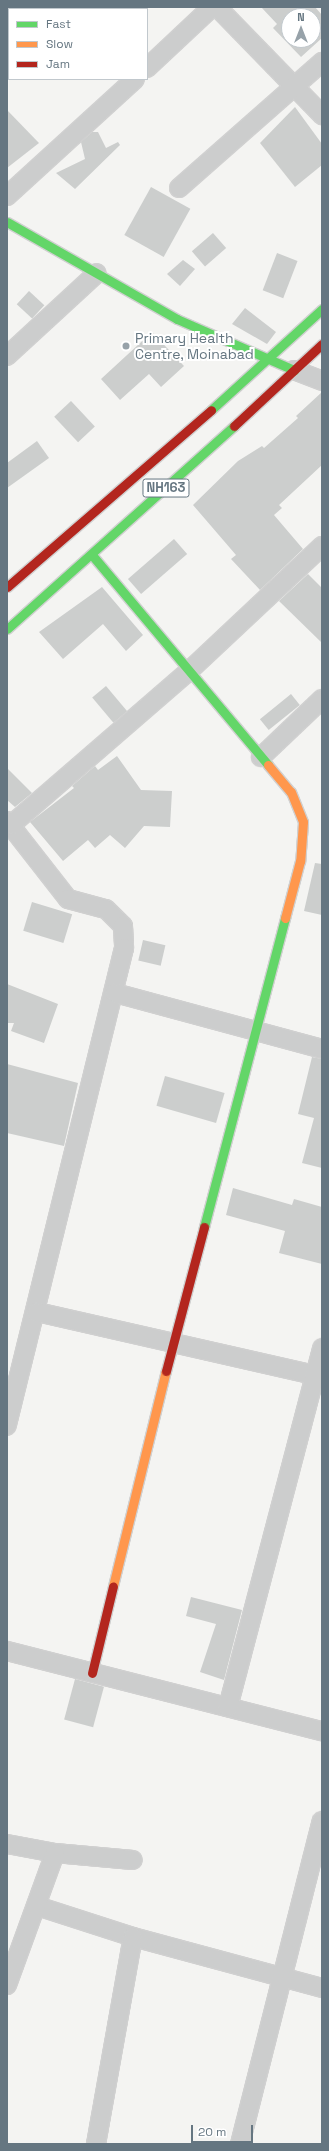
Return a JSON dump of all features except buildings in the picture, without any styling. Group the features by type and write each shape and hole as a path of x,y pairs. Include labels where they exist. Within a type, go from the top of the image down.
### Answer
{"main road":[{"path":"7,222 177,319 294,370"},
{"name":"NH163","path":"7,587 74,526 270,360 322,308"},
{"name":"NH163","path":"7,629 92,555 322,344"},
{"path":"92,555 190,670 290,792 303,822 300,861 173,1343 92,1673"}],"street":[{"path":"148,67 212,7"},
{"path":"217,7 296,86 322,115"},
{"path":"179,188 322,62"},
{"path":"7,196 134,80"},
{"path":"7,356 98,274"},
{"path":"294,370 322,381"},
{"path":"7,1426 115,993 124,948 123,926 106,909 68,899 9,823 190,670 322,546"},
{"path":"261,756 322,699"},
{"path":"115,993 322,1049"},
{"path":"36,1312 315,1375"},
{"path":"228,1707 322,1348"},
{"path":"7,1651 322,1731"},
{"path":"240,2144 280,1976 322,1821"},
{"path":"7,1844 55,1853 133,1860"},
{"path":"7,1985 55,1853"},
{"path":"36,1906 133,1937 322,1988"},
{"path":"96,2144 133,1937"}],"traffic: fast":[{"path":"7,222 177,319 294,370"},
{"path":"211,410 322,309"},
{"path":"7,629 234,426"},
{"path":"92,555 268,765"},
{"path":"204,1227 285,918"}],"traffic: slow":[{"path":"268,765 291,792 303,822 300,861 285,918"},
{"path":"113,1586 166,1371"}],"traffic: jam":[{"path":"234,426 322,344"},
{"path":"7,587 211,410"},
{"path":"166,1371 204,1227"},
{"path":"92,1673 113,1586"}],"place":[{"name":"Primary Health Centre, Moinabad","path":"126,346"}]}
